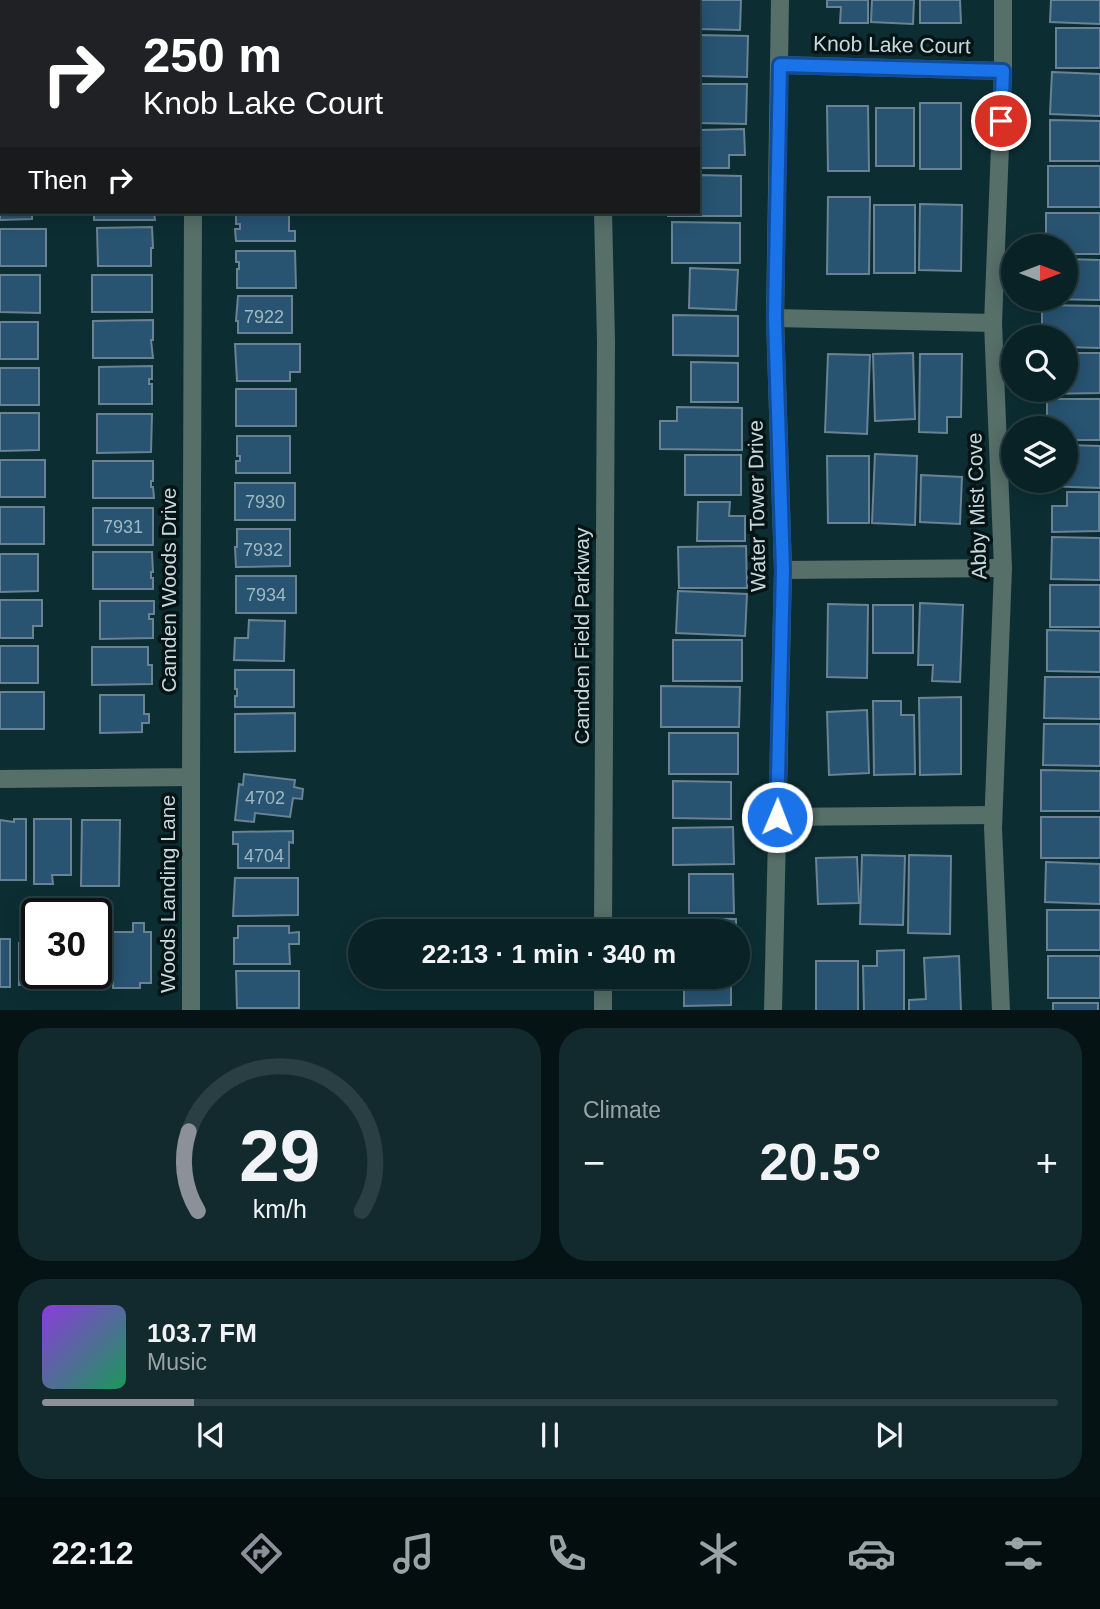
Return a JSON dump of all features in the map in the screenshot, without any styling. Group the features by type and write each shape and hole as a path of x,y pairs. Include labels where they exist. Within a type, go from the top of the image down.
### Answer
{"street":[{"name":"Water Tower Drive","path":"773,1010 783,570 775,318 780,0"},
{"name":"Abby Mist Cove","path":"1000,1010 993,815 1003,568 993,323 1003,71 1003,0"},
{"name":"Knob Lake Court","path":"780,65 1003,71"},
{"name":"Camden Woods Drive","path":"191,777 193,214"},
{"name":"Camden Field Parkway","path":"603,214 606,341 603,919"},
{"name":"Camden Field Parkway","path":"606,341 613,214"},
{"path":"775,318 993,323"},
{"path":"783,570 1003,568"},
{"path":"0,779 191,777"},
{"name":"Woods Landing Lane","path":"191,777 191,1010"},
{"path":"777,817 993,815"},
{"path":"603,989 603,1010"}],"building":[{"path":"700,0 741,0 740,30 700,29"},
{"path":"827,0 868,0 868,23 840,23 841,7 827,7"},
{"path":"872,0 914,0 913,24 871,22"},
{"path":"920,0 960,0 961,23 920,23"},
{"path":"1051,0 1100,0 1100,24 1050,22"},
{"path":"1056,28 1100,28 1100,68 1056,68"},
{"path":"700,35 748,36 747,77 700,76"},
{"path":"1052,72 1100,74 1100,116 1050,114"},
{"path":"700,84 747,84 746,124 700,123"},
{"path":"920,103 961,103 961,169 920,169"},
{"path":"827,106 868,106 869,171 828,171"},
{"path":"876,108 914,108 914,166 876,166"},
{"path":"1050,120 1100,121 1100,161 1050,161"},
{"path":"744,129 745,155 729,155 729,168 700,168 700,130"},
{"path":"1048,166 1100,166 1100,207 1048,207"},
{"path":"700,175 741,176 741,216 668,216 700,214"},
{"path":"828,197 870,197 869,274 827,274"},
{"path":"920,204 962,205 961,271 919,270"},
{"path":"874,205 915,205 915,273 874,273"},
{"path":"1046,213 1100,213 1100,254 1078,254 1078,234 1046,234"},
{"path":"0,214 32,214 32,219 0,220"},
{"path":"94,214 154,214 155,220 94,220"},
{"path":"236,214 289,214 289,231 295,231 295,241 236,241 235,229 240,229 240,224 236,224"},
{"path":"672,222 740,223 740,263 672,263"},
{"path":"152,227 151,266 98,266 97,228"},
{"path":"0,229 46,229 46,266 0,266"},
{"path":"236,251 295,251 296,288 237,288 239,262 236,262"},
{"path":"1078,259 1100,260 1100,300 1078,300"},
{"path":"690,268 738,270 736,310 689,308"},
{"path":"0,275 40,275 40,313 0,312"},
{"path":"92,275 152,275 152,312 92,312"},
{"path":"238,296 292,296 292,333 238,333"},
{"path":"1078,306 1100,306 1100,348 1078,347 1078,325 1042,325 1042,312 1078,312"},
{"path":"673,315 738,316 738,356 673,355"},
{"path":"153,320 153,358 93,358 93,321"},
{"path":"0,322 38,322 38,359 0,359"},
{"path":"235,344 300,344 300,372 290,372 290,381 237,381"},
{"path":"913,353 915,419 875,421 873,354"},
{"path":"1078,353 1100,353 1100,393 1078,393"},
{"path":"828,354 870,355 867,434 825,432"},
{"path":"920,354 962,354 961,417 947,417 947,433 919,432"},
{"path":"691,362 738,363 738,402 691,402"},
{"path":"152,366 152,379 149,379 149,384 152,384 152,404 99,404 99,367"},
{"path":"0,368 39,368 39,405 0,405"},
{"path":"236,389 296,389 296,426 236,426"},
{"path":"1100,399 1100,440 1078,440 1078,416 1047,416 1047,402"},
{"path":"677,407 742,408 742,450 660,449 660,421 677,421"},
{"path":"0,413 39,413 39,450 0,451"},
{"path":"97,414 152,414 151,452 97,453"},
{"path":"237,436 290,436 290,473 236,473 236,461 240,461 240,456 237,456"},
{"path":"1078,445 1100,446 1100,488 1078,487"},
{"path":"875,454 917,456 915,525 872,523"},
{"path":"685,455 741,455 741,495 685,495"},
{"path":"827,456 869,456 869,523 828,523"},
{"path":"0,460 45,460 45,497 0,497"},
{"path":"93,461 153,461 151,487 154,498 93,498"},
{"path":"921,475 962,477 960,524 920,522"},
{"path":"235,483 295,483 295,520 235,520"},
{"path":"1099,492 1099,531 1052,532 1052,506 1067,506 1067,493"},
{"path":"698,502 730,502 729,516 745,516 745,541 697,541"},
{"path":"0,507 44,507 44,544 0,544"},
{"path":"93,508 153,508 153,545 93,545"},
{"path":"237,529 290,529 290,566 236,567"},
{"path":"1052,537 1100,538 1100,580 1051,579"},
{"path":"746,546 747,588 679,588 678,547"},
{"path":"93,552 152,552 153,589 93,589"},
{"path":"0,554 38,554 38,591 0,592"},
{"path":"236,576 296,576 296,613 236,613"},
{"path":"1050,585 1100,585 1100,627 1050,627"},
{"path":"678,591 747,594 745,636 676,633"},
{"path":"0,600 42,600 42,626 33,626 33,638 0,638"},
{"path":"100,601 154,601 154,614 149,614 149,619 153,619 153,638 100,639"},
{"path":"920,603 963,605 960,682 932,681 933,665 918,665"},
{"path":"828,604 868,605 867,678 827,677"},
{"path":"873,605 913,605 913,653 873,653"},
{"path":"249,620 285,621 284,661 234,660 235,638 248,638"},
{"path":"1047,630 1100,631 1100,672 1047,671"},
{"path":"673,640 742,640 742,681 673,681"},
{"path":"0,646 38,646 38,683 0,683"},
{"path":"92,647 148,647 152,684 92,685"},
{"path":"235,670 294,670 294,707 235,707"},
{"path":"1045,677 1100,677 1100,719 1044,718"},
{"path":"661,686 740,687 739,727 661,727"},
{"path":"0,692 44,692 44,729 0,729"},
{"path":"100,695 144,695 144,714 149,714 149,723 142,723 142,732 100,733"},
{"path":"961,697 961,774 920,775 919,698"},
{"path":"873,701 901,701 901,715 914,715 915,774 874,775"},
{"path":"867,710 869,773 829,775 827,712"},
{"path":"295,713 295,751 235,752 235,714"},
{"path":"1044,724 1100,724 1100,766 1043,765"},
{"path":"669,733 738,733 738,774 669,774"},
{"path":"1041,770 1100,771 1100,811 1041,811"},
{"path":"244,774 295,780 294,787 303,789 302,799 293,798 290,817 255,813 254,822 235,820 239,784 243,785"},
{"path":"673,781 731,782 731,819 673,818"},
{"path":"1041,817 1100,817 1100,858 1041,858"},
{"path":"14,819 26,819 26,880 0,880 0,820 14,822"},
{"path":"34,819 71,819 71,875 52,875 53,884 34,884"},
{"path":"82,820 120,820 119,886 81,886"},
{"path":"733,827 734,864 673,865 673,828"},
{"path":"293,831 293,843 289,842 289,868 238,868 238,844 233,844 233,832"},
{"path":"862,855 905,856 903,925 860,924"},
{"path":"909,855 951,856 950,934 908,933"},
{"path":"857,857 859,903 818,904 816,858"},
{"path":"1046,862 1100,864 1100,904 1045,902"},
{"path":"689,874 733,874 734,913 689,913"},
{"path":"235,878 298,878 298,915 233,916"},
{"path":"1047,910 1100,910 1100,950 1047,950"},
{"path":"667,918 736,919 667,919"},
{"path":"133,923 144,923 144,932 151,932 151,983 140,983 140,988 113,988 113,932 133,932"},
{"path":"238,926 289,926 289,933 299,932 299,944 289,944 290,964 234,964 234,938 238,938"},
{"path":"0,939 10,939 10,987 0,987"},
{"path":"19,943 21,943 21,985"},
{"path":"904,950 904,1010 864,1010 863,966 877,966 877,951"},
{"path":"959,956 961,1010 909,1010 909,1000 926,999 924,958"},
{"path":"1048,956 1100,956 1100,998 1048,998"},
{"path":"816,961 858,961 858,1010 816,1010"},
{"path":"236,971 299,971 299,1008 237,1008"},
{"path":"684,989 731,989 731,1005 684,1006"},
{"path":"1053,1003 1098,1003 1098,1010 1053,1010"}],"route":[{"path":"777,817 783,570 775,318 780,65 1003,71 1001,121"}]}
